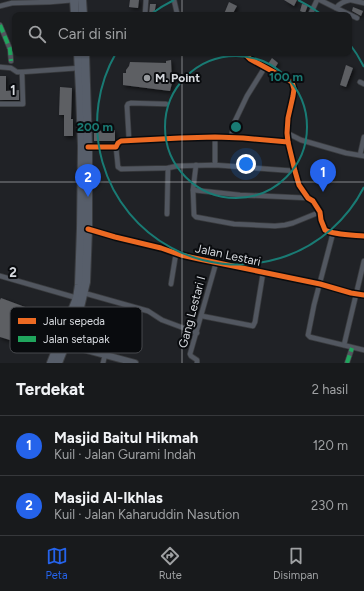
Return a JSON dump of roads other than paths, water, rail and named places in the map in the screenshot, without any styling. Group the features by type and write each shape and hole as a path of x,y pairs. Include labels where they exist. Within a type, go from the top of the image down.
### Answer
{"highway":[{"path":"74,0 75,12"},
{"path":"82,0 83,12"},
{"path":"78,56 88,147 88,229 86,282 80,307"},
{"path":"73,307 77,298 79,285 85,56"},
{"path":"51,363 55,353"},
{"path":"58,363 62,353"}],"street":[{"path":"0,6 12,3 74,0"},
{"path":"145,12 146,0"},
{"path":"174,0 177,12"},
{"path":"312,12 319,0 344,12"},
{"path":"336,8 340,4 351,0 364,3"},
{"path":"352,16 357,18"},
{"path":"0,25 10,49 11,61"},
{"path":"247,56 292,82 294,89 288,118 287,133 294,172 299,185 308,198 313,201 320,212 323,227 326,231 333,233 364,236"},
{"path":"0,67 11,68 18,72 79,68"},
{"path":"231,137 235,121 247,96 265,67"},
{"path":"0,104 23,104 22,72"},
{"path":"129,140 128,104 166,104"},
{"path":"287,133 301,140 362,156 364,137"},
{"path":"215,137 216,165"},
{"path":"288,142 231,137 180,138 129,140 120,142 116,147 119,169 216,165 294,172"},
{"path":"88,147 116,147"},
{"path":"196,165 194,190 195,216 234,224 260,226 285,225 320,212"},
{"path":"167,214 168,168"},
{"path":"194,190 240,195 308,198"},
{"name":"Jalan Lestari","path":"88,229 216,263 320,284 351,293 364,295"},
{"path":"333,233 314,305 308,335 310,337 364,350"},
{"path":"171,284 176,253"},
{"path":"344,345 364,261"},
{"name":"Gang Lestari I","path":"197,363 197,360 190,355 216,263"},
{"path":"202,316 253,326 255,322 263,273"},
{"path":"0,276 77,298"},
{"path":"84,292 136,307"},
{"path":"142,310 153,313 162,320 197,333"},
{"path":"347,363 352,348"},
{"path":"98,353 135,363"},
{"path":"103,363 105,355"}],"place":[{"name":"M. Point","path":"147,78"},
{"name":"Masjid Baitul Hikmah","path":"323,192"},
{"name":"Masjid Al-Ikhlas","path":"88,197"}]}
